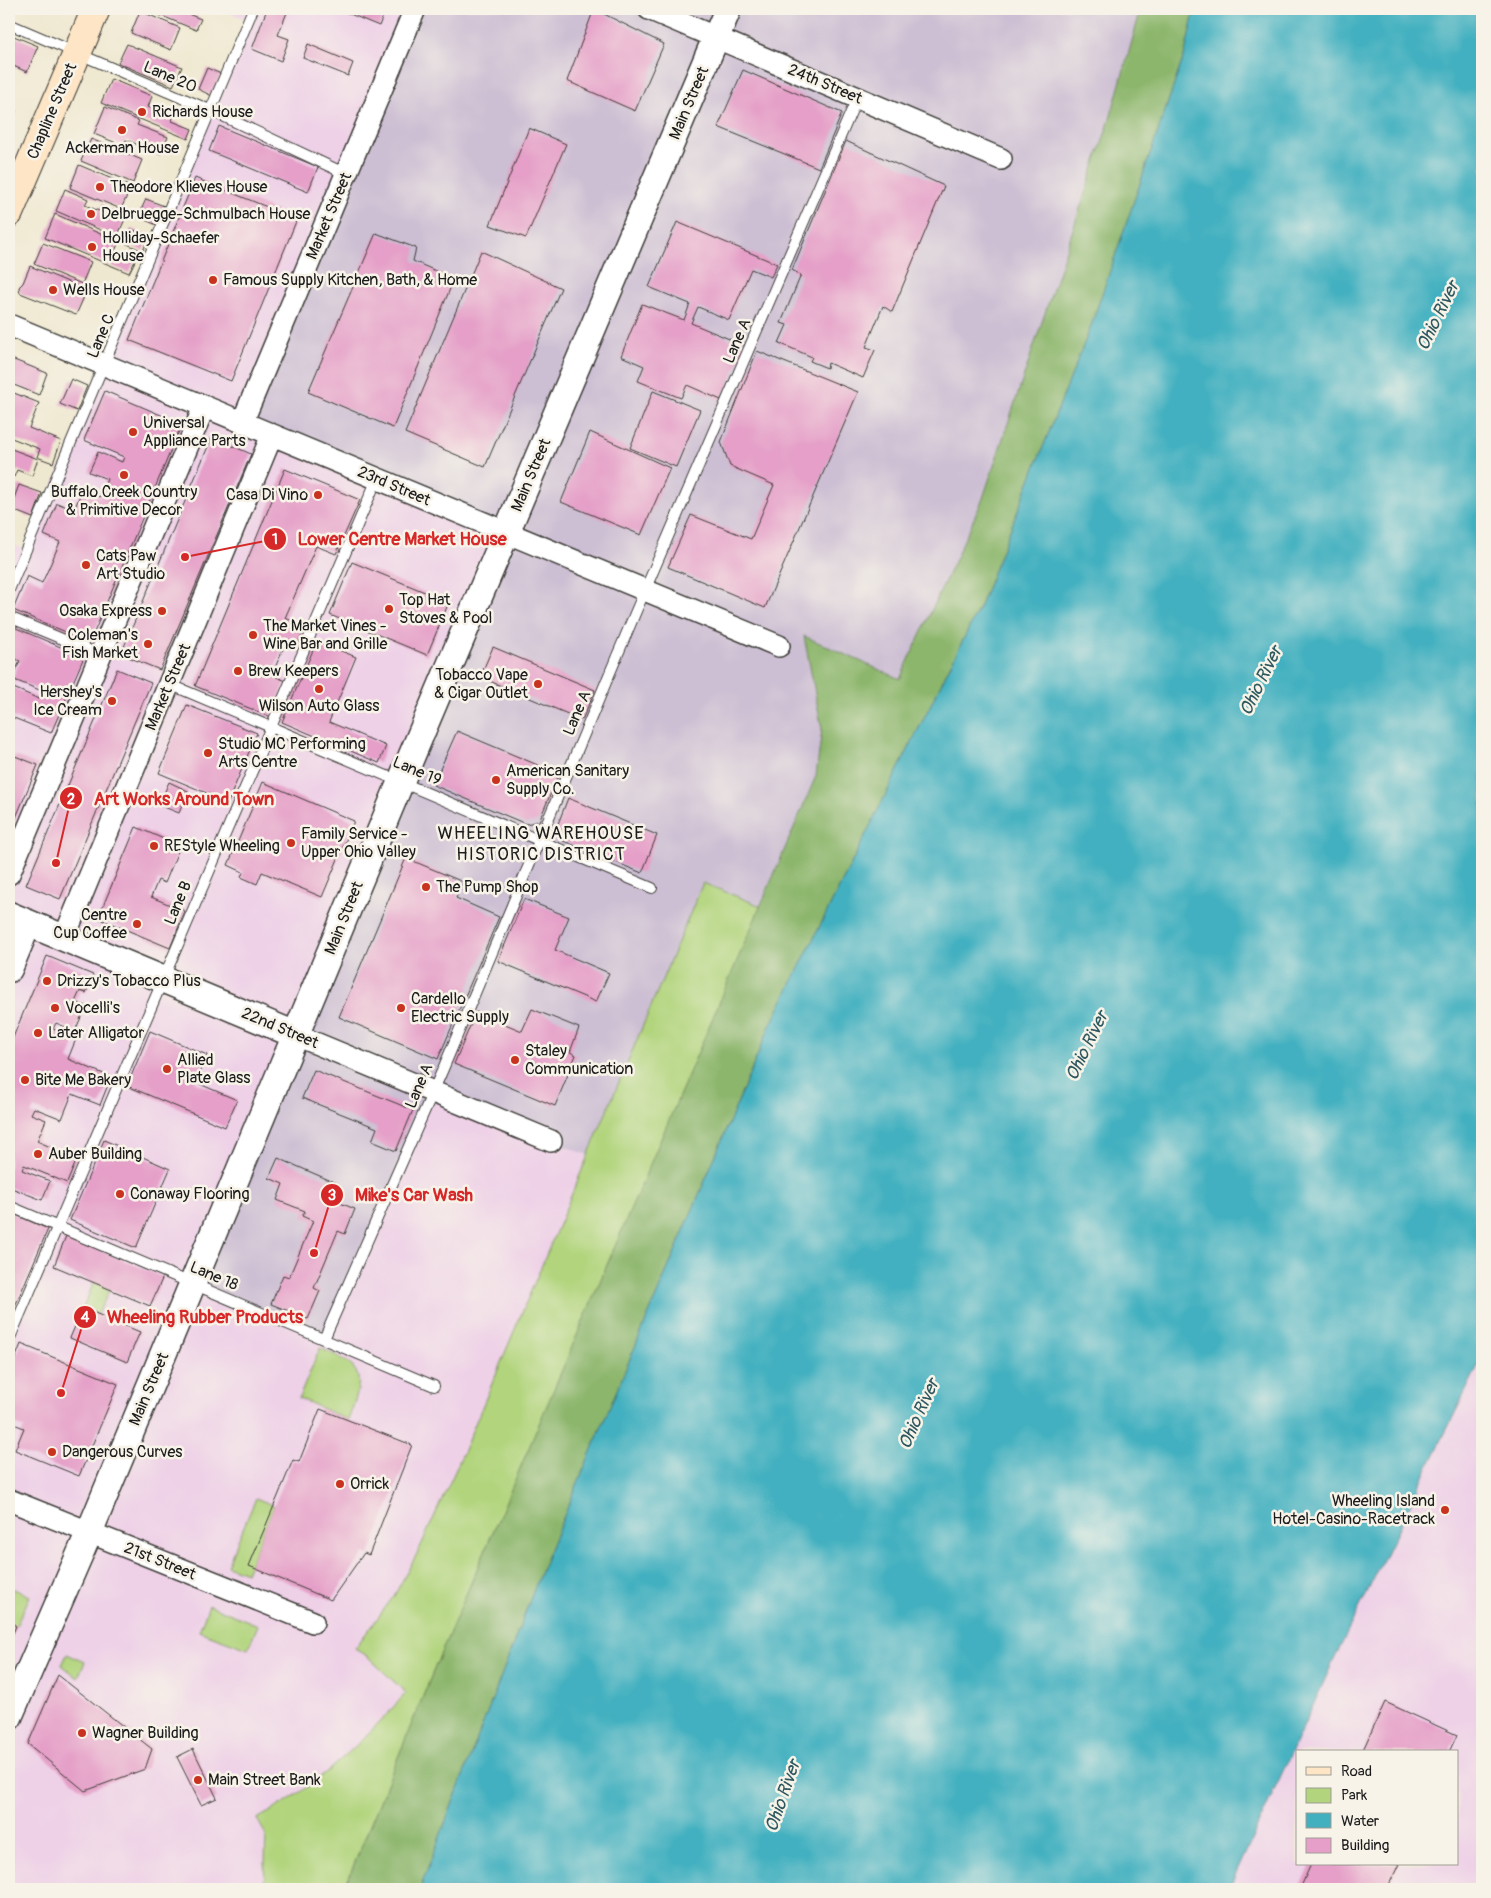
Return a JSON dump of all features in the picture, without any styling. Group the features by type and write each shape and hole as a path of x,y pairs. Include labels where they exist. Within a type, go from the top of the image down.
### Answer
{"main road":[{"name":"Chapline Street","path":"9,213 96,9"}],"street":[{"name":"Market Street","path":"242,422 415,9"},
{"name":"24th Street","path":"649,9 1001,159"},
{"name":"Main Street","path":"9,1717 90,1532 401,781 728,9"},
{"name":"23rd Street","path":"9,325 779,646"},
{"path":"9,874 204,407"},
{"name":"Market Street","path":"64,938 272,435"},
{"path":"9,969 18,919"},
{"name":"22nd Street","path":"18,919 551,1141"},
{"name":"21st Street","path":"9,1500 312,1622"}],"lane":[{"name":"Lane C","path":"9,590 253,9"},
{"name":"Lane 20","path":"9,24 210,110 346,174"},
{"name":"Lane A","path":"324,1339 433,1092 858,98"},
{"name":"Lane B","path":"9,1340 376,479"},
{"path":"9,617 100,655"},
{"name":"Lane 19","path":"169,684 652,888"},
{"name":"Lane 18","path":"9,1206 434,1386"}],"shaded area":[{"path":"220,9 415,9 506,533 433,1092 645,1176 433,1672 344,1889 9,1889 9,543 26,550 248,20"},
{"path":"415,9 1141,9 1110,119 982,501 900,679 804,637 822,729 816,776 645,1176 551,1141 433,1092 324,1339 193,1283 506,533 242,423"},
{"name":"Wheeling Island Hotel-Casino-Racetrack","path":"1482,1358 1482,1889 1229,1889 1333,1662"}],"green space":[{"path":"1141,9 1195,9 1185,53 1091,326 980,606 769,1028 543,1566 420,1889 344,1889 433,1672 816,776 822,729 804,636 900,679 982,501 1110,119"},
{"path":"703,883 761,906 433,1672 344,1889 264,1889 266,1835 257,1819 299,1793 337,1763 406,1693 367,1656 355,1648 394,1596 419,1550 456,1469"},
{"path":"94,1282 110,1289 98,1314 83,1308"},
{"path":"320,1348 346,1361 357,1375 357,1393 348,1420 299,1398"},
{"path":"256,1498 274,1506 246,1573 227,1566"},
{"path":"9,1587 30,1596 16,1626 9,1622"},
{"path":"209,1605 258,1625 248,1649 199,1631"},
{"path":"67,1654 85,1662 78,1678 62,1665"}],"water":[{"name":"Ohio River","path":"1195,9 1482,9 1482,1358 1333,1662 1229,1889 420,1889 543,1566 769,1028 980,606 1091,326 1185,53"}],"building":[{"path":"145,9 175,9 201,19 196,30"},
{"path":"267,9 288,10 278,35 289,39 281,61 252,49"},
{"path":"338,9 386,9 379,26"},
{"path":"594,9 664,44 635,111 567,81"},
{"path":"140,11 180,28 171,50 131,33"},
{"path":"9,34 38,46 27,72 9,64"},
{"path":"127,44 182,67 173,86 118,63"},
{"path":"308,44 353,63 348,76 303,58"},
{"path":"207,68 221,74 212,96 198,89"},
{"path":"743,70 842,113 819,168 718,127"},
{"name":"Richards House","path":"111,79 152,96 148,107 173,117 172,121 192,129 188,139 101,103"},
{"name":"Ackerman House","path":"105,107 139,121 137,125 168,137 161,154 126,140 124,146 94,134"},
{"path":"9,108 16,111 9,129"},
{"path":"219,126 318,167 308,192 209,151"},
{"path":"529,128 566,144 526,238 490,225"},
{"path":"91,139 142,160 133,183 81,161"},
{"path":"846,141 944,186 892,312 883,306 866,347 875,350 863,378 828,363 827,368 810,361 812,357 779,343 787,325 781,323 801,275 792,270"},
{"name":"Theodore Klieves House","path":"79,165 131,187 121,209 70,188"},
{"name":"Famous Supply Kitchen, Bath, & Home","path":"195,178 297,219 231,381 129,340"},
{"name":"Delbruegge-Schmulbach House","path":"65,189 88,199 85,205 99,211 101,206 126,217 117,237 56,211"},
{"path":"146,199 164,206 157,225 138,217"},
{"name":"Holliday-Schaefer House","path":"55,214 119,242 114,253 135,261 129,273 45,238"},
{"path":"677,222 777,264 771,277 751,269 729,320 698,307 691,323 746,346 721,400 687,385 681,398 638,381 644,366 621,356 642,304 684,320 690,304 649,287"},
{"path":"131,229 149,236 143,251 125,243"},
{"path":"376,233 416,248 413,261 454,279 393,428 308,392"},
{"path":"43,243 91,262 82,284 34,264"},
{"path":"481,251 561,288 485,467 405,433"},
{"name":"Wells House","path":"30,266 87,290 76,315 20,293 19,287 23,283"},
{"path":"757,351 858,392 765,608 668,567 691,515 751,539 774,485 730,466 721,442"},
{"path":"9,358 47,373 39,395 9,383"},
{"path":"71,379 87,386 77,411 60,404"},
{"path":"9,391 39,403 29,428 61,441 53,463 37,457 40,449 9,437"},
{"path":"105,391 182,424 90,642 13,610 27,576 42,583 60,542 44,535 57,503 74,510 82,490 100,497 107,479 89,472 98,452 122,462 124,457 84,440"},
{"path":"653,391 700,410 676,467 630,448"},
{"path":"590,432 670,468 641,535 561,502"},
{"path":"212,437 251,454 160,670 121,654"},
{"path":"9,448 38,459 32,476 17,470 14,477 9,475"},
{"path":"285,469 360,500 336,554 316,546 285,618 306,626 298,644 287,639 272,675 286,681 271,717 195,686"},
{"path":"19,485 42,493 33,518 10,509"},
{"name":"Top Hat Stoves & Pool","path":"352,562 449,602 427,655 330,615"},
{"path":"9,625 84,657 51,733 9,716 9,686 39,699 42,691 12,679 20,661 9,656"},
{"name":"Wilson Auto Glass","path":"317,641 356,657 329,722 386,746 379,763 282,722"},
{"name":"Tobacco Vape & Cigar Outlet","path":"493,647 595,690 582,720 480,677"},
{"path":"117,669 151,683 60,899 26,885"},
{"name":"Studio MC Performing Arts Centre","path":"187,705 257,733 228,802 159,773"},
{"name":"American Sanitary Supply Co.","path":"457,731 559,774 539,821 526,824 433,785"},
{"path":"15,756 38,765 9,834 9,764 11,765"},
{"path":"169,782 188,791 179,813 159,805"},
{"name":"Family Service - Upper Ohio Valley","path":"263,782 354,821 322,897 262,872 257,884 241,877 243,872 228,865"},
{"path":"568,798 657,835 642,873 561,840 556,829"},
{"path":"136,827 180,846 165,883 158,880 151,897 185,911 170,948 98,918"},
{"path":"406,858 463,882 456,898 499,917 438,1059 339,1017"},
{"path":"524,899 569,917 555,950 609,973 596,1002 498,961"},
{"path":"47,956 93,975 86,993 80,991 75,1002 86,1006 75,1031 56,1023 53,1029 76,1039 68,1059 111,1077 100,1105 72,1094 62,1119 34,1108 31,1114 46,1120 37,1141 77,1159 67,1183 24,1165 22,1170 50,1181 42,1200 9,1187 9,1047"},
{"name":"Staley Communication","path":"532,1009 579,1028 570,1052 576,1055 555,1106 454,1064 476,1012 522,1031"},
{"name":"Allied Plate Glass","path":"150,1031 207,1055 195,1082 237,1100 225,1127 127,1086"},
{"path":"314,1070 413,1110 396,1151 372,1141 377,1128 302,1098"},
{"name":"Conaway Flooring","path":"104,1140 170,1169 136,1248 70,1220"},
{"path":"278,1158 336,1183 330,1199 355,1209 345,1234 338,1231 314,1288 320,1291 308,1319 271,1304 283,1275 289,1277 313,1221 302,1216 305,1211 277,1200 283,1184 269,1178"},
{"path":"9,1212 48,1229 13,1311 9,1309"},
{"path":"66,1236 163,1277 150,1306 54,1266"},
{"path":"83,1308 140,1332 127,1362 70,1338"},
{"path":"21,1344 118,1384 79,1476 15,1450 24,1428 9,1422 9,1374"},
{"name":"Orrick","path":"320,1409 412,1445 369,1555 364,1553 331,1600 249,1566 293,1460 299,1462"},
{"path":"9,1621 16,1626 9,1643"},
{"name":"Wagner Building","path":"58,1675 152,1749 145,1769 85,1791 28,1744"},
{"path":"1385,1702 1457,1735 1450,1750 1363,1750"},
{"name":"Main Street Bank","path":"193,1749 217,1798 201,1805 177,1757"},
{"path":"1310,1866 1398,1866 1387,1889 1300,1889"}],"place":[{"name":"Richards House","path":"142,112"},
{"name":"Ackerman House","path":"122,130"},
{"name":"Theodore Klieves House","path":"100,187"},
{"name":"Delbruegge-Schmulbach House","path":"91,214"},
{"name":"Holliday-Schaefer House","path":"92,247"},
{"name":"Famous Supply Kitchen, Bath, & Home","path":"213,280"},
{"name":"Wells House","path":"53,290"},
{"name":"Universal Appliance Parts","path":"133,432"},
{"name":"Buffalo Creek Country & Primitive Decor","path":"124,475"},
{"name":"Casa Di Vino","path":"318,495"},
{"name":"Lower Centre Market House","path":"185,557"},
{"name":"Cats Paw Art Studio","path":"86,565"},
{"name":"Top Hat Stoves & Pool","path":"389,609"},
{"name":"Osaka Express","path":"162,611"},
{"name":"The Market Vines - Wine Bar and Grille","path":"253,635"},
{"name":"Coleman's Fish Market","path":"148,644"},
{"name":"Brew Keepers","path":"238,671"},
{"name":"Tobacco Vape & Cigar Outlet","path":"538,684"},
{"name":"Wilson Auto Glass","path":"319,689"},
{"name":"Hershey's Ice Cream","path":"112,701"},
{"name":"Studio MC Performing Arts Centre","path":"208,753"},
{"name":"American Sanitary Supply Co.","path":"496,780"},
{"name":"Family Service - Upper Ohio Valley","path":"291,843"},
{"name":"REStyle Wheeling","path":"154,846"},
{"name":"Art Works Around Town","path":"56,863"},
{"name":"The Pump Shop","path":"426,887"},
{"name":"Centre Cup Coffee","path":"137,924"},
{"name":"Drizzy's Tobacco Plus","path":"47,981"},
{"name":"Vocelli's","path":"55,1008"},
{"name":"Cardello Electric Supply","path":"401,1008"},
{"name":"Later Alligator","path":"38,1033"},
{"name":"Staley Communication","path":"515,1060"},
{"name":"Allied Plate Glass","path":"167,1069"},
{"name":"Bite Me Bakery","path":"25,1080"},
{"name":"Auber Building","path":"38,1154"},
{"name":"Conaway Flooring","path":"120,1194"},
{"name":"Mike's Car Wash","path":"314,1253"},
{"name":"Wheeling Rubber Products","path":"61,1393"},
{"name":"Dangerous Curves","path":"52,1452"},
{"name":"Orrick","path":"340,1484"},
{"name":"Wheeling Island Hotel-Casino-Racetrack","path":"1445,1510"},
{"name":"Wagner Building","path":"82,1733"},
{"name":"Main Street Bank","path":"198,1780"}],"district":[{"name":"WHEELING WAREHOUSE HISTORIC DISTRICT","path":"541,843"}]}
